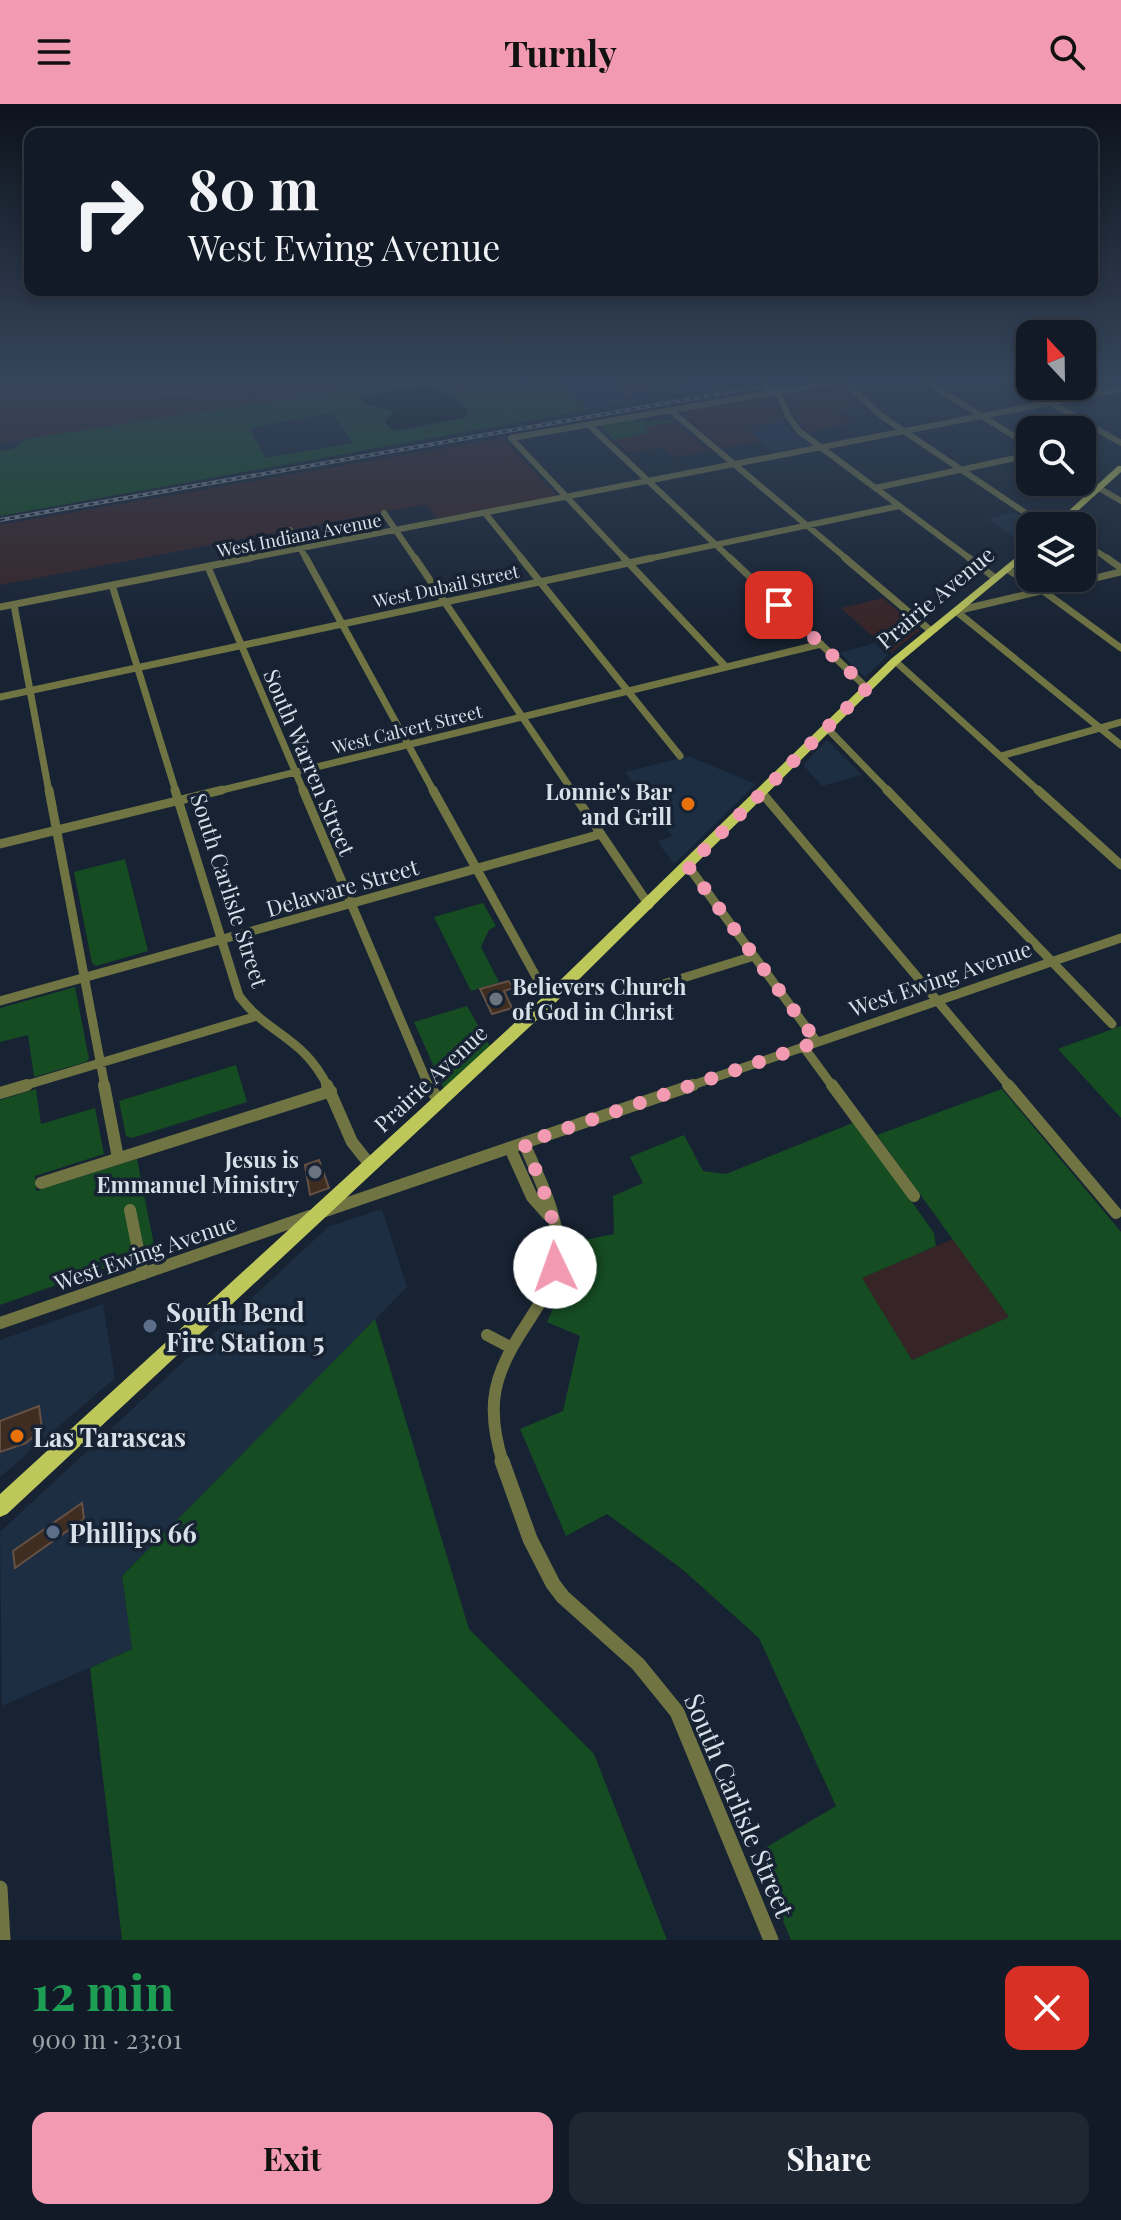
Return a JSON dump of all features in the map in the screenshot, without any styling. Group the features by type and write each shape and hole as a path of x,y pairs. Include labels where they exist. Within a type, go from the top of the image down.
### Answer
{"main road":[{"path":"1072,512 1121,468"},
{"name":"Prairie Avenue","path":"0,1507 549,1000 895,661 1016,561"}],"street":[{"path":"535,464 726,667"},
{"path":"630,464 867,688"},
{"name":"West Indiana Avenue","path":"0,607 742,464"},
{"path":"843,464 995,578"},
{"path":"952,464 1024,512"},
{"path":"875,488 990,464"},
{"path":"735,465 931,631"},
{"path":"1096,486 1121,501"},
{"name":"West Dubail Street","path":"0,697 899,506"},
{"path":"384,513 649,905"},
{"path":"485,513 680,756"},
{"path":"290,530 549,1000"},
{"path":"1096,552 1121,570"},
{"name":"South Warren Street","path":"208,567 432,1094 440,1102"},
{"path":"1007,569 1016,574"},
{"path":"1096,577 1121,570"},
{"name":"South Carlisle Street","path":"112,585 239,996 257,1016 301,1047 319,1068 354,1151 371,1166"},
{"path":"956,611 1039,592"},
{"path":"1044,592 1121,648"},
{"path":"14,605 118,1158"},
{"path":"956,611 1121,745"},
{"name":"West Calvert Street","path":"0,844 821,644"},
{"path":"895,661 1121,865"},
{"path":"1001,756 1121,722"},
{"path":"827,728 1112,1024"},
{"path":"762,793 1116,1213"},
{"name":"Delaware Street","path":"0,1001 601,834"},
{"path":"688,866 817,1042"},
{"name":"West Ewing Avenue","path":"0,1323 1121,938"},
{"path":"644,990 754,956"},
{"path":"0,1093 257,1016"},
{"path":"803,1046 914,1196"},
{"path":"41,1183 331,1091"},
{"name":"South Carlisle Street","path":"524,1143 544,1190 556,1233 555,1267 548,1286 510,1347 495,1379 493,1429 544,1572 562,1596 640,1662 662,1686 677,1712 771,1940"},
{"path":"510,1148 532,1197 549,1216"},
{"path":"130,1210 143,1274"},
{"path":"487,1335 510,1347"},
{"path":"0,1888 3,1940"}],"shaded area":[{"path":"355,464 527,464 557,496 437,518 426,504 0,585 0,525"},
{"path":"1015,512 1016,538 988,519"},
{"path":"883,598 920,630 891,653 841,608"},
{"path":"875,643 888,655 865,677 840,653"},
{"path":"827,740 862,775 822,786 803,765"},
{"path":"688,756 756,784 674,864 657,841 672,836 625,772"},
{"path":"382,1209 407,1287 122,1576 132,1649 2,1706 0,1532 328,1227"},
{"path":"953,1239 1009,1317 912,1360 861,1278"},
{"path":"103,1304 115,1378 0,1477 0,1340"}],"green space":[{"path":"0,464 290,464 0,516"},
{"path":"125,859 148,951 96,966 92,963 74,872"},
{"path":"483,903 496,926 489,930 481,947 499,982 471,991 434,917"},
{"path":"75,987 89,1059 34,1077 28,1035 0,1042 0,1008"},
{"path":"467,1006 490,1046 444,1089 414,1022"},
{"path":"1121,1026 1121,1118 1058,1049"},
{"path":"236,1065 247,1102 132,1138 126,1136 119,1101"},
{"path":"36,1089 41,1124 95,1108 104,1154 35,1176 36,1191 137,1159 155,1250 0,1305 0,1100"},
{"path":"1002,1089 1121,1232 1121,1940 791,1940 755,1854 836,1806 759,1638 682,1569 607,1514 566,1536 520,1429 563,1411 580,1336 547,1322 569,1274 574,1242 614,1234 613,1196 643,1183 630,1157 684,1135 703,1171 726,1174 855,1122 934,1233 936,1246 862,1278 912,1360 1009,1317 877,1135"},
{"path":"375,1319 469,1629 594,1754 667,1940 122,1940 90,1668 132,1649 122,1576"}],"building":[{"name":"Believers Church of God in Christ","path":"509,981 513,988 504,991 512,1008 492,1014 480,989"},
{"name":"Jesus is Emmanuel Ministry","path":"319,1160 329,1188 310,1195 305,1165"},
{"name":"Las Tarascas","path":"39,1406 42,1429 26,1443 0,1452 0,1421"},
{"name":"Phillips 66","path":"82,1503 84,1519 15,1568 13,1551"}],"railway":[{"path":"0,520 321,464"}],"place":[{"name":"Lonnie's Bar and Grill","path":"688,804"},
{"name":"Believers Church of God in Christ","path":"496,999"},
{"name":"Jesus is Emmanuel Ministry","path":"315,1172"},
{"name":"South Bend Fire Station 5","path":"150,1326"},
{"name":"Las Tarascas","path":"17,1436"},
{"name":"Phillips 66","path":"53,1532"}],"route":[{"path":"555,1267 556,1233 544,1190 524,1143 817,1042 688,866 867,688 779,605"}]}
